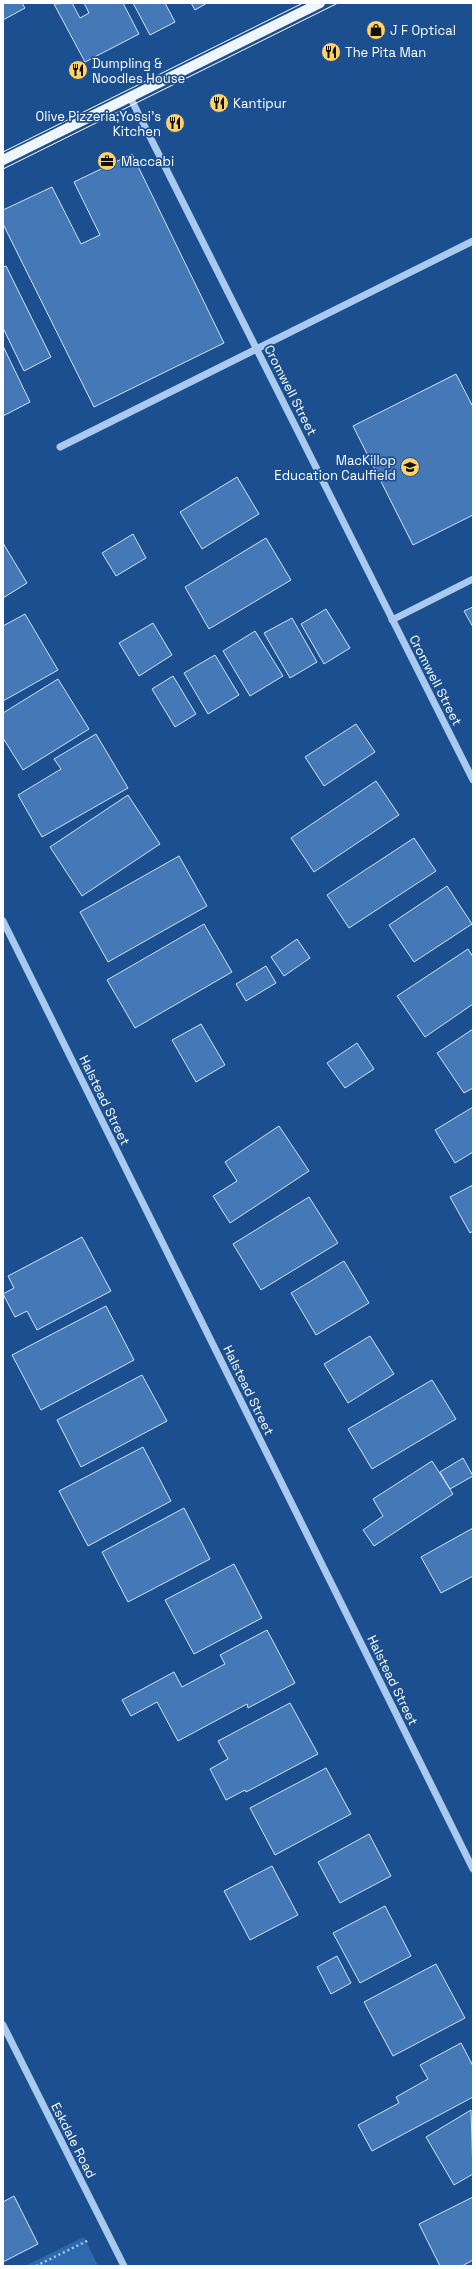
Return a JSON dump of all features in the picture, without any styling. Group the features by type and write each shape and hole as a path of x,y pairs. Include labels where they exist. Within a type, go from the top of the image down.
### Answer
{"main road":[{"path":"3,160 320,3"}],"street":[{"name":"Cromwell Street","path":"130,97 473,780"},
{"path":"60,448 473,241"},
{"path":"392,620 473,579"},
{"name":"Halstead Street","path":"3,922 473,1869"},
{"name":"Eskdale Road","path":"3,2025 124,2266"}],"path":[{"path":"36,2266 107,2232"}],"shaded area":[{"path":"84,2237 98,2266 25,2266"}],"building":[{"path":"3,3 22,3 25,8 3,20"},
{"path":"72,3 80,18 89,13 84,3 123,3 139,34 85,62 54,4"},
{"path":"133,3 165,3 175,22 150,35"},
{"path":"191,3 207,3 195,10"},
{"path":"132,154 224,343 94,407 3,224 3,210 52,187 81,244 100,235 74,182"},
{"path":"6,266 51,357 24,371 3,328 3,267"},
{"path":"3,346 30,402 3,416"},
{"path":"456,374 473,407 473,515 413,545 353,426"},
{"path":"237,477 259,514 202,549 180,512"},
{"path":"133,534 146,558 116,576 102,553"},
{"path":"266,538 291,580 209,629 185,587"},
{"path":"3,543 27,583 3,598"},
{"path":"473,607 473,627 464,611"},
{"path":"326,609 350,648 324,664 301,624"},
{"path":"25,614 58,670 3,701 3,626"},
{"path":"292,618 317,662 290,678 264,633"},
{"path":"153,623 172,655 139,676 119,643"},
{"path":"255,631 283,676 250,696 223,651"},
{"path":"215,655 239,695 208,714 184,673"},
{"path":"173,676 196,714 175,727 152,689"},
{"path":"58,679 89,729 23,770 3,738 3,713"},
{"path":"356,724 375,752 324,786 305,757"},
{"path":"96,734 128,788 42,837 18,795 61,769 54,759"},
{"path":"376,781 399,815 314,872 291,838"},
{"path":"128,795 160,844 82,896 50,847"},
{"path":"414,838 436,871 349,928 327,895"},
{"path":"179,856 207,906 108,962 80,912"},
{"path":"447,886 472,924 414,962 389,925"},
{"path":"204,924 232,972 135,1028 107,980"},
{"path":"297,939 310,958 284,976 271,957"},
{"path":"468,949 473,957 473,1004 425,1037 397,996"},
{"path":"266,966 276,983 246,1001 236,984"},
{"path":"201,1024 225,1065 196,1082 172,1040"},
{"path":"473,1029 473,1088 464,1093 437,1053"},
{"path":"357,1043 374,1069 345,1088 327,1063"},
{"path":"473,1107 473,1152 455,1163 435,1130"},
{"path":"279,1126 309,1171 230,1223 213,1196 237,1181 225,1162"},
{"path":"473,1185 473,1231 470,1233 450,1197"},
{"path":"309,1197 338,1243 261,1290 233,1244"},
{"path":"82,1237 111,1291 37,1330 27,1311 15,1317 3,1294 14,1288 8,1276"},
{"path":"344,1261 369,1303 316,1335 291,1293"},
{"path":"106,1306 134,1360 41,1410 12,1355"},
{"path":"370,1336 394,1374 348,1403 324,1364"},
{"path":"142,1375 167,1421 81,1467 57,1420"},
{"path":"432,1380 456,1419 372,1469 348,1429"},
{"path":"143,1447 171,1501 88,1546 59,1491"},
{"path":"463,1458 473,1476 450,1489 440,1472"},
{"path":"432,1461 453,1494 374,1546 363,1530 383,1516 373,1499"},
{"path":"184,1508 210,1559 128,1602 102,1552"},
{"path":"473,1528 473,1576 441,1593 421,1557"},
{"path":"234,1564 262,1618 194,1654 165,1600"},
{"path":"267,1630 295,1683 248,1708 247,1704 178,1741 157,1702 131,1716 122,1700 174,1672 182,1687 225,1664 220,1655"},
{"path":"290,1703 318,1754 246,1792 245,1790 226,1800 210,1769 228,1759 218,1741"},
{"path":"326,1768 351,1814 275,1855 250,1808"},
{"path":"369,1834 391,1876 340,1903 318,1862"},
{"path":"272,1866 298,1915 250,1940 224,1891"},
{"path":"385,1906 411,1956 360,1983 333,1933"},
{"path":"337,1956 351,1983 331,1994 317,1967"},
{"path":"436,1964 465,2018 393,2056 364,2002"},
{"path":"461,2043 473,2066 473,2097 372,2151 358,2125 399,2103 396,2097 428,2079 420,2065"},
{"path":"471,2110 473,2174 454,2185 426,2137"},
{"path":"14,2196 38,2244 3,2262 3,2202"},
{"path":"473,2197 473,2260 462,2266 440,2266 419,2224"}],"tram line":[{"path":"3,152 303,3"},
{"path":"3,169 338,3"}],"place":[{"name":"J F Optical","path":"376,30"},
{"name":"The Pita Man","path":"331,52"},
{"name":"Dumpling & Noodles House","path":"78,70"},
{"name":"Kantipur","path":"219,103"},
{"name":"Olive Pizzeria;Yossi's Kitchen","path":"175,123"},
{"name":"Maccabi","path":"107,161"},
{"name":"MacKillop Education Caulfield","path":"410,467"}]}
